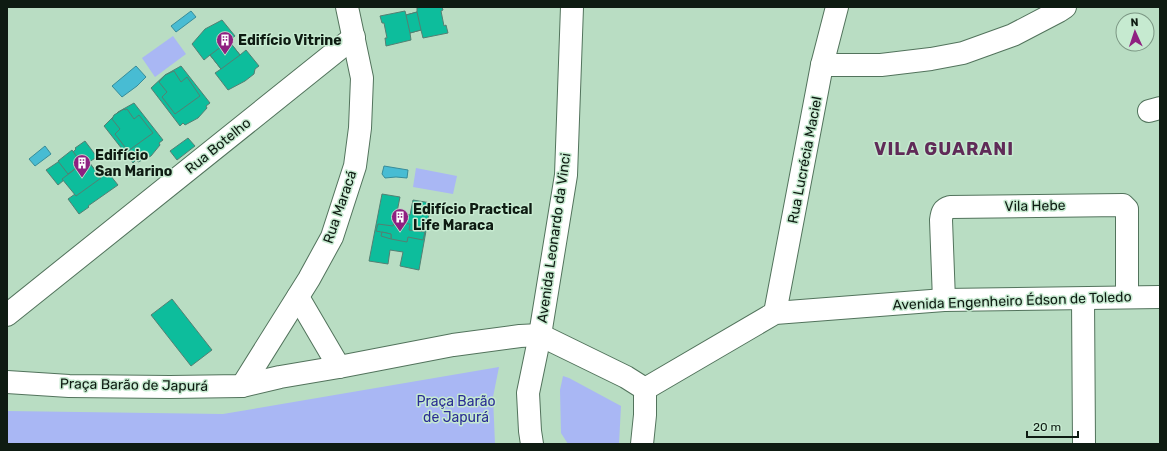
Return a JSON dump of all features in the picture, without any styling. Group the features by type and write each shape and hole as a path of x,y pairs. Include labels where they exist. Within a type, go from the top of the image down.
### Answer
{"street":[{"name":"Rua Maracá","path":"242,386 298,297 332,237 354,166 360,128 362,78 347,7"},
{"name":"Avenida Leonardo da Vinci","path":"532,444 528,393 540,335 566,175 572,7"},
{"name":"Rua Lucrécia Maciel","path":"776,313 822,65 837,7"},
{"path":"822,65 881,65 931,59 963,53 1013,35 1065,7"},
{"name":"Rua Botelho","path":"7,315 354,37"},
{"name":"Vila Hebe","path":"944,300 941,220 942,212 950,207 1123,205 1127,209 1127,297"},
{"path":"298,297 339,367"},
{"name":"Avenida Engenheiro Édson de Toledo","path":"645,389 776,313 944,300 1160,297"},
{"path":"1083,299 1084,444"},
{"name":"Praça Barão de Japurá","path":"7,382 69,386 242,386 280,377 453,345 520,336 540,335 626,377 645,389"},
{"path":"642,444 645,415 645,389"}],"green space":[{"path":"173,36 186,54 155,77 142,58"},
{"path":"416,168 457,176 453,194 413,187"},
{"name":"Praça Barão de Japurá","path":"499,367 493,397 495,444 7,444 7,411 223,414"},
{"path":"563,376 621,406 619,444 568,444 561,433 560,390"}],"shaded area":[{"path":"191,11 196,17 176,32 171,26"},
{"path":"136,66 146,77 122,97 112,86"},
{"path":"45,146 51,154 35,166 29,159"},
{"path":"384,166 408,170 407,178 385,178 382,174"}],"building":[{"path":"442,7 443,10 441,11 444,26 446,25 448,33 423,38 421,30 410,33 411,40 386,46 385,38 387,38 384,23 382,23 380,16 405,11 406,15 417,12 417,8"},
{"path":"417,12 421,30 410,33 406,15"},
{"name":"Edifício Vitrine","path":"222,20 235,36 229,41 240,55 246,50 259,66 255,69 254,74 245,81 228,90 215,73 221,69 210,55 204,60 192,44 205,29"},
{"path":"229,41 240,55 221,69 210,55"},
{"path":"181,66 210,103 206,106 207,108 198,118 185,125 183,123 180,126 151,88 165,75"},
{"path":"174,71 181,82 187,77 200,96 175,114 162,97 167,92 159,82 165,75"},
{"path":"134,103 163,140 159,143 160,145 151,156 138,162 136,160 133,163 104,126 118,112"},
{"path":"124,109 127,109 134,119 139,115 153,133 128,151 115,134 120,129 112,119 114,115"},
{"path":"188,138 195,146 177,160 170,151"},
{"name":"Edifício San Marino","path":"85,141 97,157 89,162 99,175 106,170 118,185 79,214 68,199 75,194 64,180 58,185 46,170 73,152 76,149 75,148"},
{"path":"72,150 82,164 68,174 58,161"},
{"path":"87,160 101,178 76,196 62,179"},
{"name":"Edifício Practical Life Maraca","path":"382,194 400,197 397,212 410,215 413,200 431,203 419,270 400,266 403,252 390,250 388,264 369,261"},
{"path":"394,222 410,224 409,230 425,232 423,240 408,237 407,242 391,239 391,234 376,231 378,224 393,226"},
{"path":"382,232 391,234 391,239 381,236"},
{"path":"172,299 212,350 191,366 151,315"}],"place":[{"name":"Edifício Vitrine","path":"225,55"},
{"name":"Edifício San Marino","path":"82,178"},
{"name":"Edifício Practical Life Maraca","path":"400,232"}],"district":[{"name":"VILA GUARANI","path":"944,149"}]}
